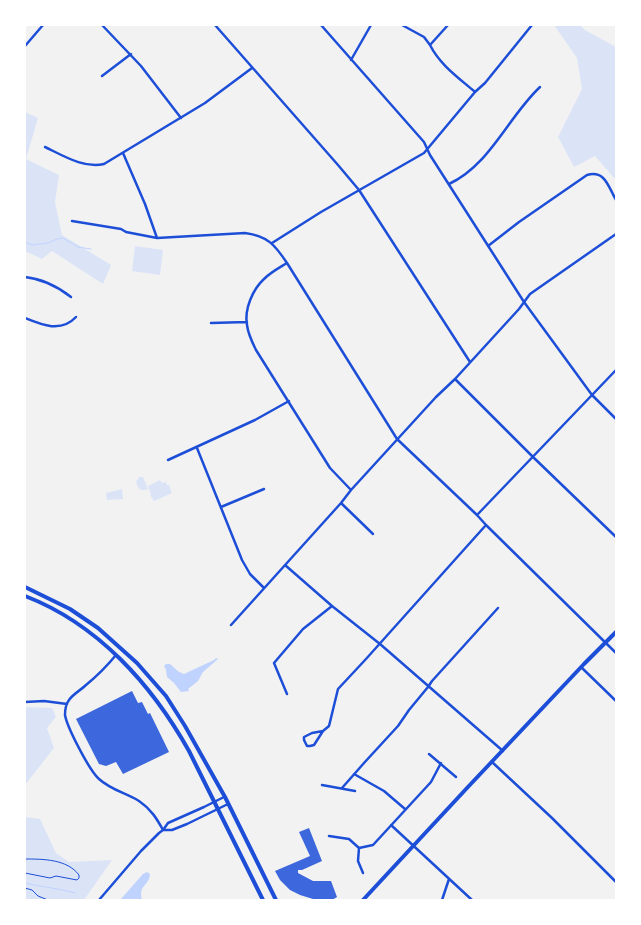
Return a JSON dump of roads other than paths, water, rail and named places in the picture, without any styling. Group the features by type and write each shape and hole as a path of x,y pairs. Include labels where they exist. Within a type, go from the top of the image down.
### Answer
{"main road":[{"path":"25,586 84,617 136,663 166,696 195,742 225,797 276,900"},
{"path":"25,596 69,619 96,638 116,655 147,688 170,718 189,752 262,900"},
{"path":"363,900 616,632"},
{"path":"270,890 279,900"}],"street":[{"path":"25,46 43,25"},
{"path":"102,25 131,54 181,118"},
{"path":"215,25 359,190 470,362"},
{"path":"322,25 424,142 427,150 524,302 592,395 616,419"},
{"path":"351,60 371,25"},
{"path":"402,25 424,37 442,64 475,92"},
{"path":"430,46 448,25"},
{"path":"272,243 320,212 424,153 532,25"},
{"path":"102,76 131,54"},
{"path":"45,147 88,165 104,164 205,103 252,68"},
{"path":"449,184 464,176 484,156 540,87"},
{"path":"123,153 157,238"},
{"path":"488,246 587,175 596,174 603,177 616,200"},
{"path":"72,221 121,229 126,232 157,238 246,233 261,237 272,243 287,263 397,439 477,515 616,653"},
{"path":"230,625 397,439 519,309 530,294 616,234"},
{"path":"287,263 266,277 259,285 250,302 246,322 256,350 330,468 351,490"},
{"path":"25,277 48,282 70,297"},
{"path":"25,318 44,326 53,327 72,322 76,317"},
{"path":"210,323 246,322"},
{"path":"477,515 616,370"},
{"path":"455,378 616,537"},
{"path":"168,460 197,448 289,402"},
{"path":"197,448 245,567 264,588"},
{"path":"221,507 264,489"},
{"path":"341,503 372,534"},
{"path":"323,731 304,737 307,746 314,745 323,731 329,726 338,689 486,526"},
{"path":"285,565 503,750"},
{"path":"287,694 274,663 303,629 332,606"},
{"path":"342,788 398,726 408,710 438,674 498,608"},
{"path":"116,655 95,678 69,699 65,716 86,761 100,780 114,790 139,801 149,809 164,830"},
{"path":"581,667 616,701"},
{"path":"25,702 44,701 67,704"},
{"path":"429,754 456,776"},
{"path":"492,762 616,882"},
{"path":"359,848 373,845 431,782 441,763"},
{"path":"354,774 384,791 405,809"},
{"path":"322,785 355,791"},
{"path":"99,900 153,838 164,830 168,823 225,797"},
{"path":"164,830 172,830 228,804"},
{"path":"391,825 472,900"},
{"path":"329,836 349,839 359,848"},
{"path":"359,848 358,861 363,873"},
{"path":"442,900 449,879"}],"water":[{"path":"216,658 218,659 203,672 198,681 188,689 189,691 181,692 167,677 164,666 170,664 184,674"},
{"path":"147,872 150,874 148,881 141,891 142,900 120,900 143,874"}],"waterway":[{"path":"25,242 32,245 48,243 63,238 78,247 91,249"},
{"path":"25,883 75,893"}]}
